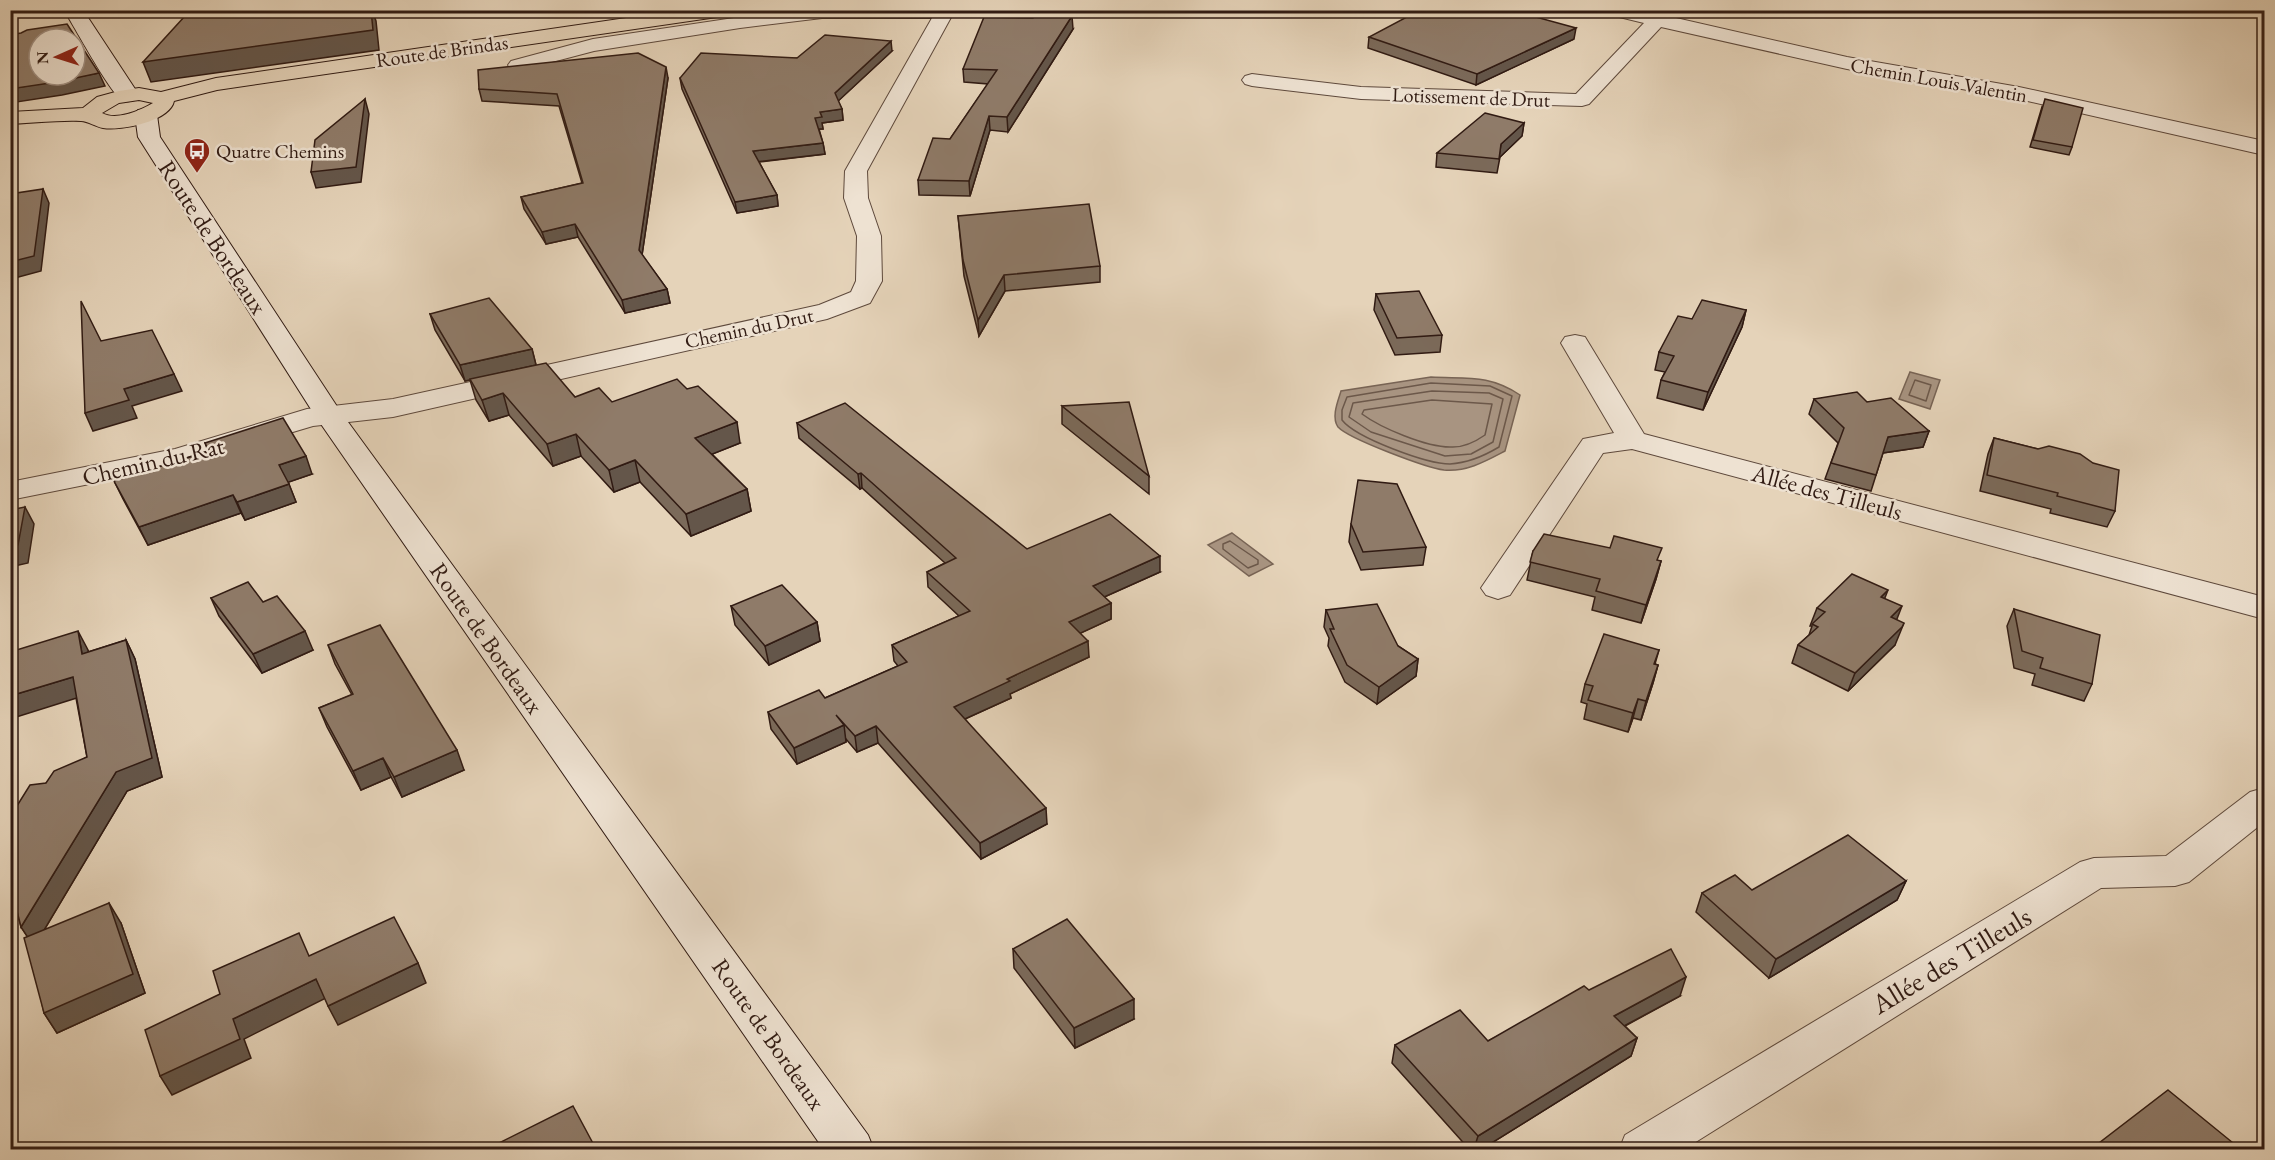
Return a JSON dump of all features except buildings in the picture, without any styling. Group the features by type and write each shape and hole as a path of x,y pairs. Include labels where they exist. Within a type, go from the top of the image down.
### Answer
{"main road":[{"name":"Route de Brindas","path":"10,118 90,114 92,110 106,101 146,103 216,84 724,10"}],"street":[{"name":"Route de Bordeaux","path":"73,10 117,80 146,103 149,137 328,414 851,1149"},
{"name":"Chemin Louis Valentin","path":"1614,10 1847,63 2019,93 2265,148"},
{"path":"519,65 593,45 752,20 822,12 946,11"},
{"name":"Chemin du Drut","path":"328,414 393,408 827,311 861,297 869,281 869,236 856,198 856,171 946,11"},
{"name":"Lotissement de Drut","path":"1252,80 1361,93 1582,100 1656,21"},
{"path":"1575,343 1633,440"},
{"name":"Chemin du Rat","path":"10,491 179,457 307,418 328,414"},
{"name":"Allée des Tilleuls","path":"1498,588 1593,445 1633,440 2265,608"},
{"name":"Allée des Tilleuls","path":"1642,1149 2094,873 2175,871 2265,802"}],"water":[{"path":"1910,372 1940,380 1930,409 1899,399"},
{"path":"1431,377 1487,381 1509,388 1520,395 1505,451 1468,468 1444,470 1389,452 1357,439 1338,427 1335,414 1341,391"},
{"path":"1232,533 1273,564 1249,576 1208,545"}],"place":[{"name":"Quatre Chemins","path":"197,174"}]}
